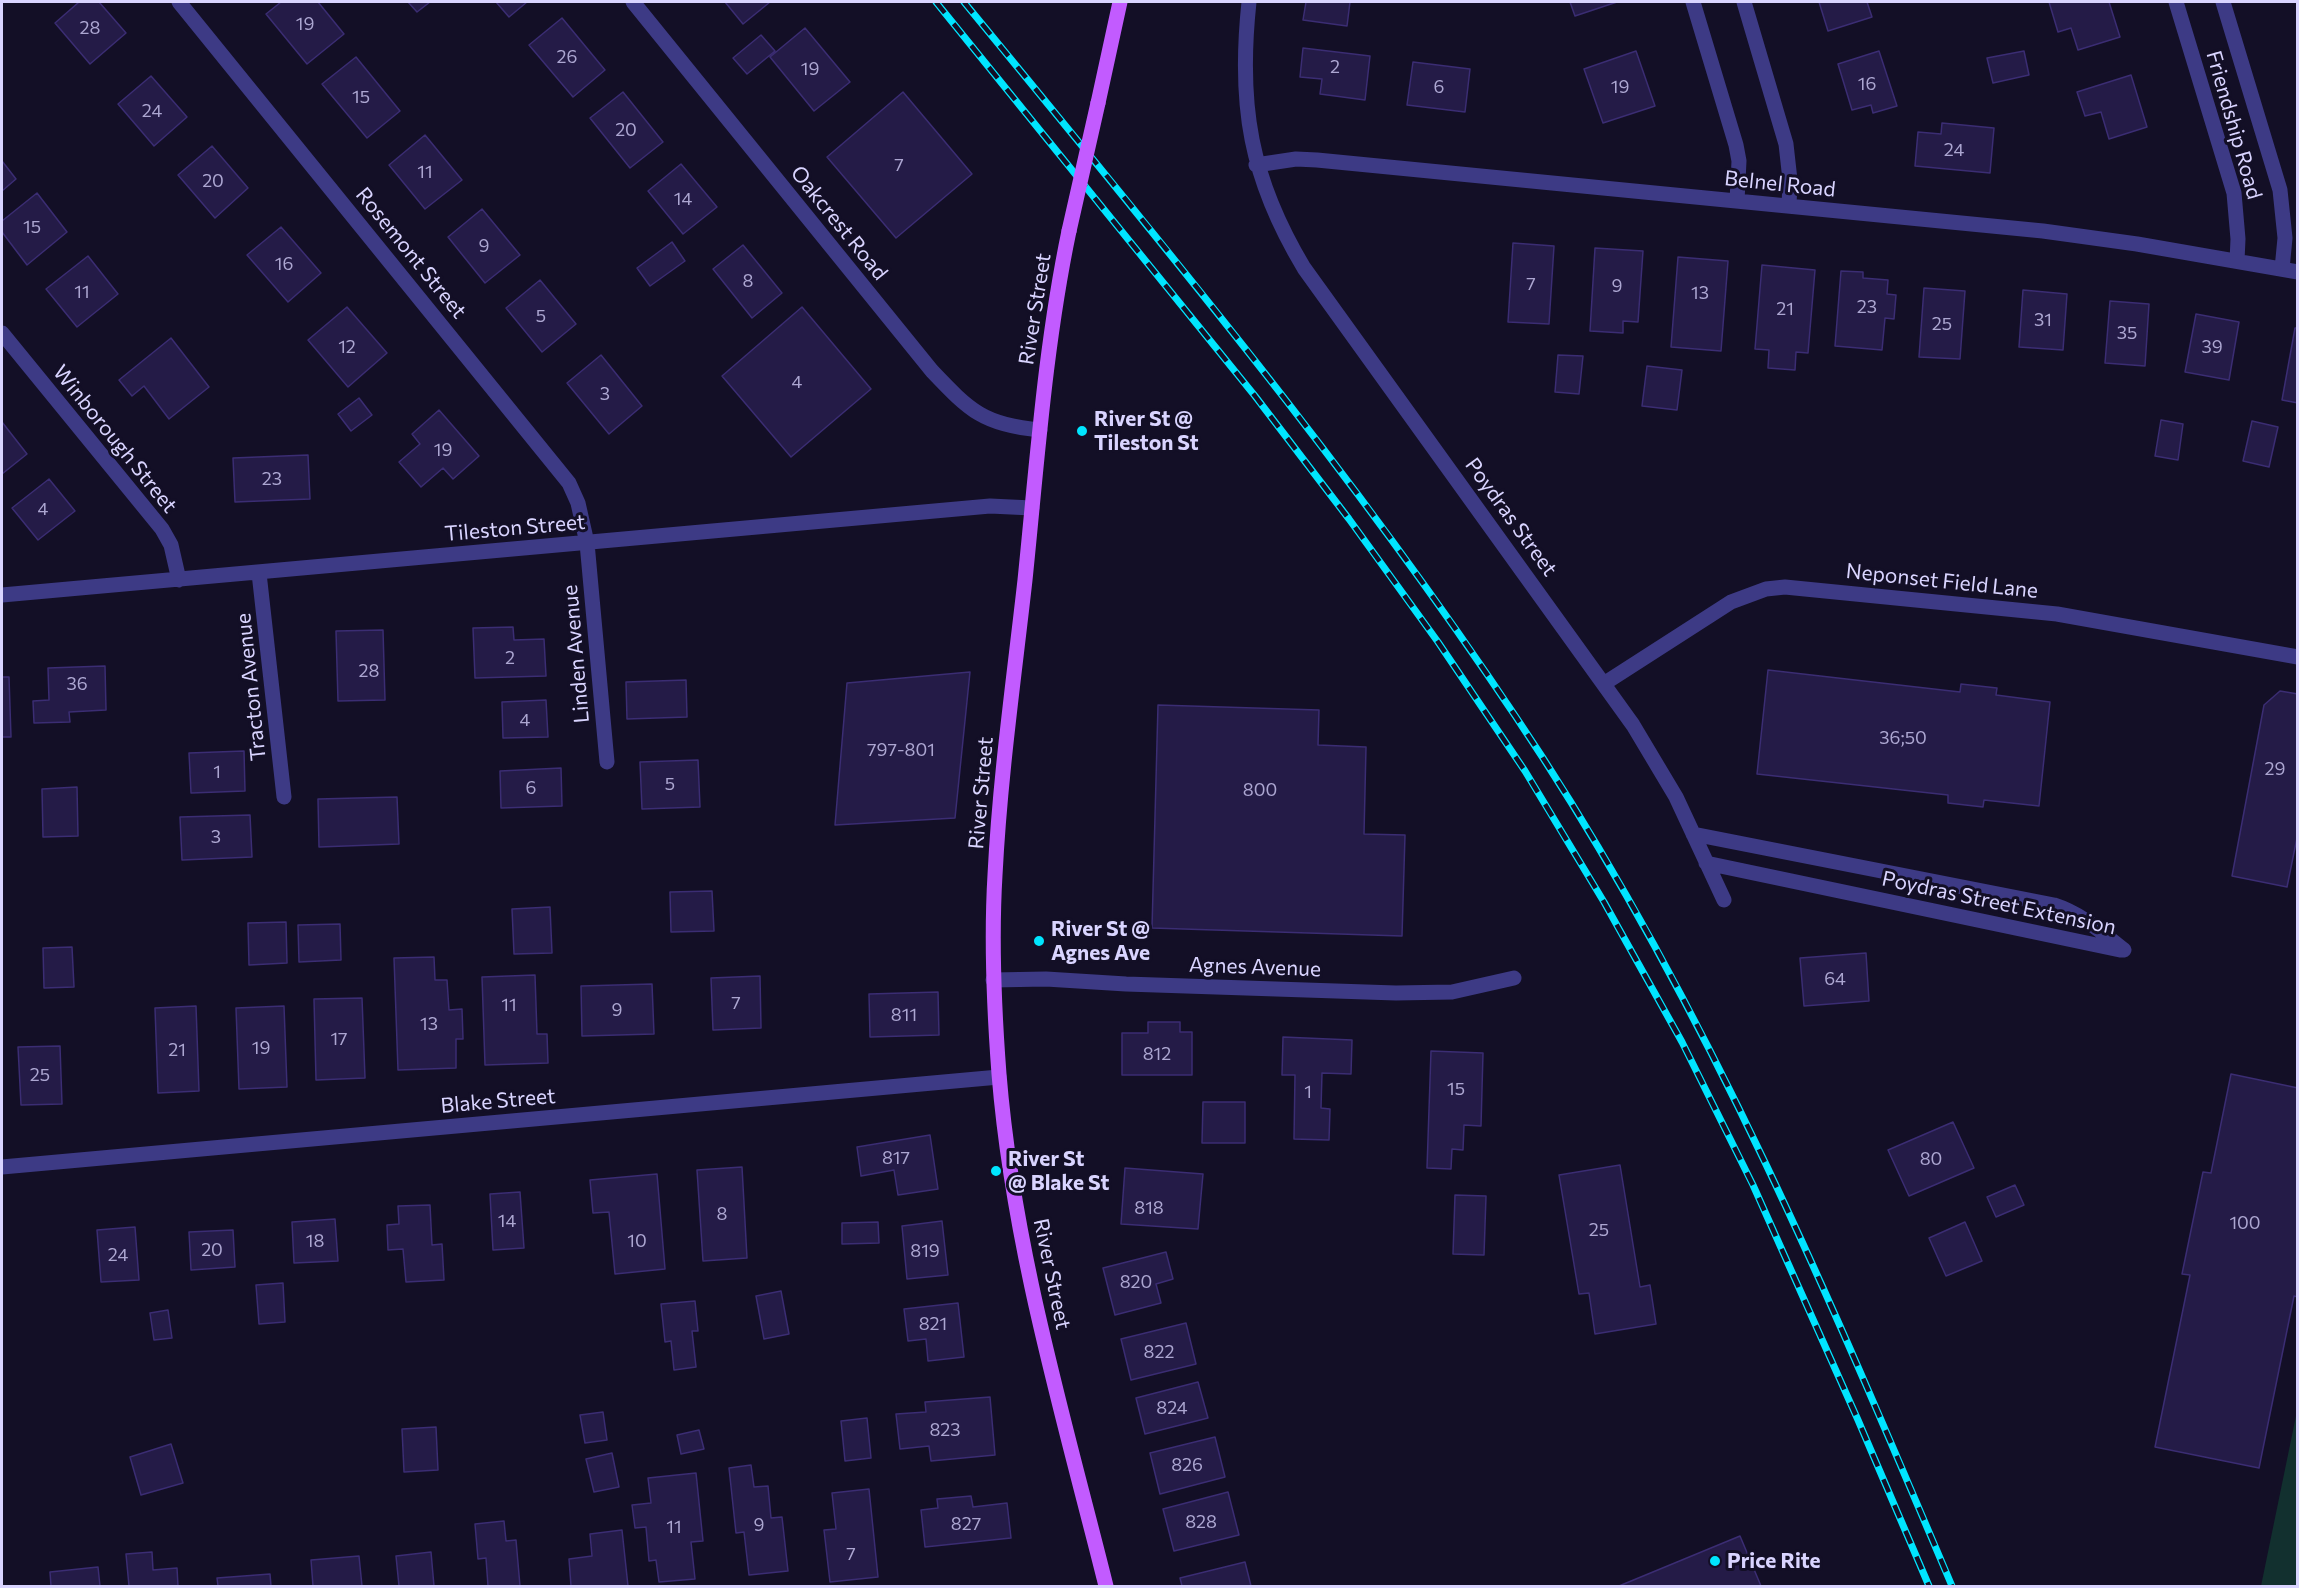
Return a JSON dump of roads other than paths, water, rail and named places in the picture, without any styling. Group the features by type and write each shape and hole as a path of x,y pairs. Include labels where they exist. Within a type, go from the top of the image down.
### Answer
{"main road":[{"name":"River Street","path":"1106,1587 1040,1321 1013,1178 999,1077 993,980 994,878 998,830 1054,307 1120,2"}],"street":[{"name":"Rosemont Street","path":"179,2 557,465 578,503 587,543"},
{"name":"Oakcrest Road","path":"633,2 932,371 985,418 1003,425 1040,430"},
{"path":"1249,2 1245,73 1246,107 1256,165"},
{"path":"1693,2 1736,145 1739,162 1737,201"},
{"path":"1744,2 1786,144 1790,180 1789,206"},
{"name":"Friendship Road","path":"2176,2 2234,193 2238,239 2236,261"},
{"name":"Friendship Road","path":"2223,2 2280,190 2286,238 2282,269"},
{"name":"Belnel Road","path":"1256,165 1296,159 1317,160 2091,237 2298,272"},
{"name":"Poydras Street","path":"1256,165 1277,219 1304,268 1605,683 1657,764 1724,900"},
{"name":"Winborough Street","path":"2,333 162,530 171,545 179,580"},
{"name":"Tileston Street","path":"2,595 990,506 1032,508"},
{"name":"Linden Avenue","path":"587,543 607,762"},
{"name":"Tracton Avenue","path":"259,573 284,796"},
{"name":"Neponset Field Lane","path":"1605,683 1731,602 1766,589 1785,587 2047,613 2298,657"},
{"name":"Poydras Street Extension","path":"1693,834 2054,905 2071,911 2090,922 2124,950 1706,863"},
{"name":"Agnes Avenue","path":"993,980 1046,979 1396,993 1452,992 1514,978"},
{"name":"Blake Street","path":"2,1167 999,1077"}],"railway":[{"path":"936,2 1255,396 1349,519 1438,642 1525,771 1604,902 1682,1042 1753,1185 1929,1586"},
{"path":"964,2 1190,279 1337,467 1477,659 1543,758 1604,857 1661,957 1766,1163 1861,1374 1952,1586"}],"place":[{"name":"River St @ Tileston St","path":"1082,431"},
{"name":"River St @ Agnes Ave","path":"1039,941"},
{"name":"River St @ Blake St","path":"996,1171"},
{"name":"Price Rite","path":"1715,1561"}]}
